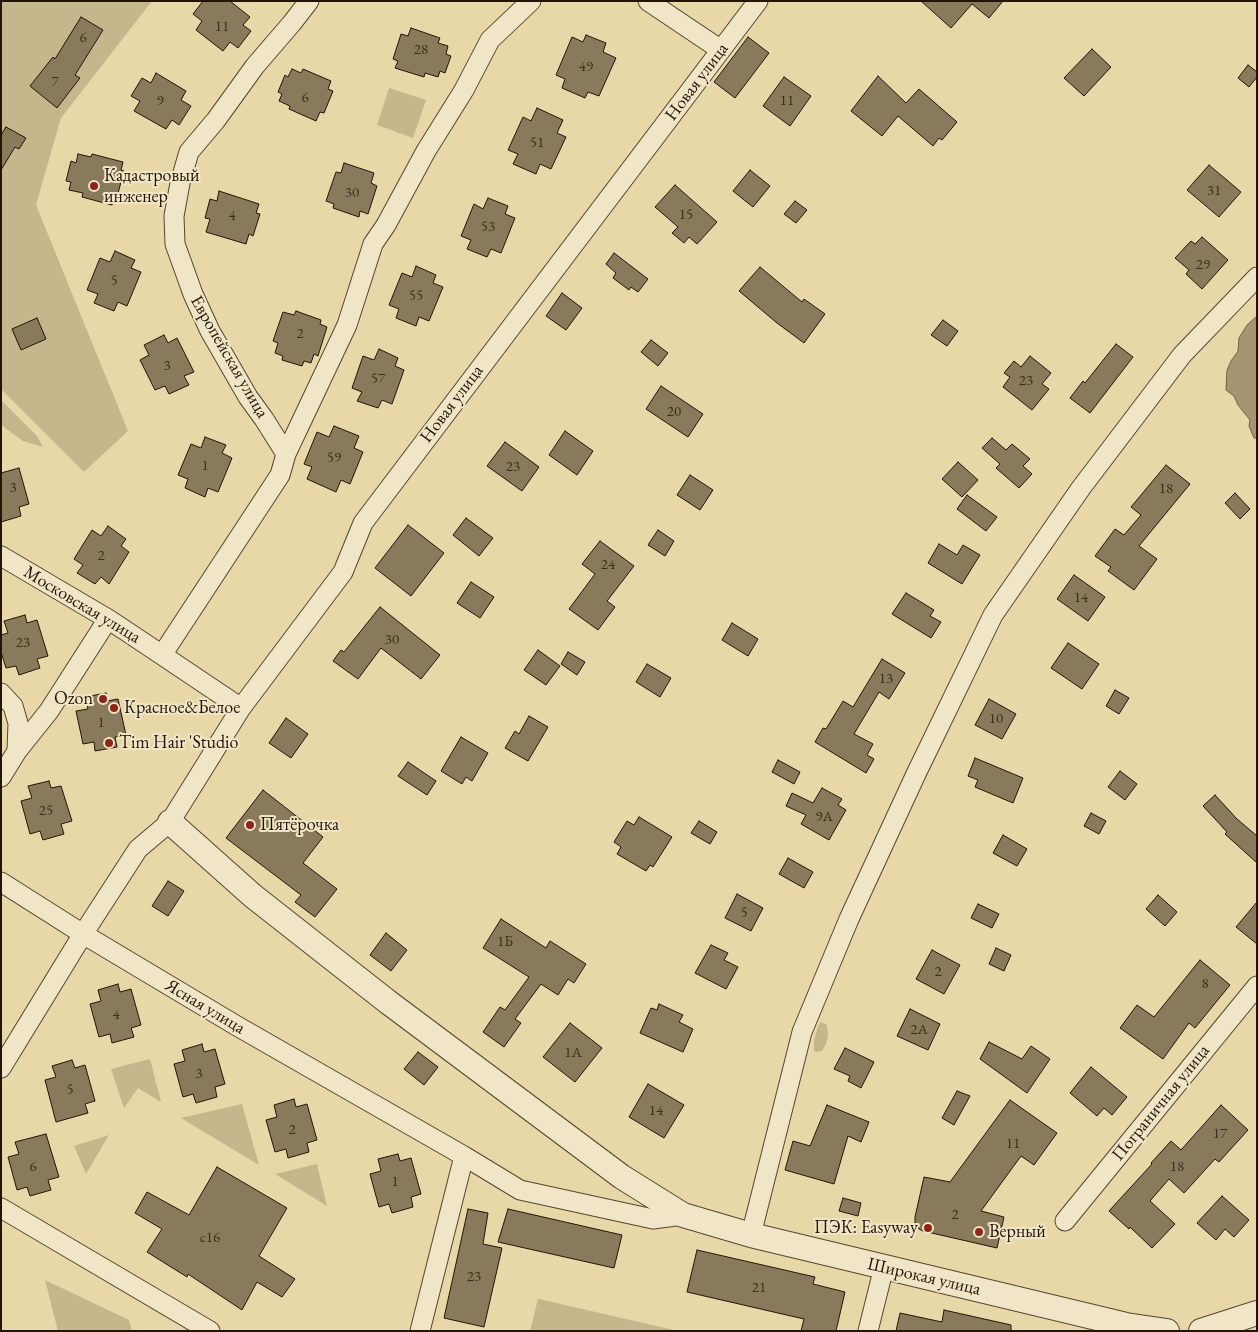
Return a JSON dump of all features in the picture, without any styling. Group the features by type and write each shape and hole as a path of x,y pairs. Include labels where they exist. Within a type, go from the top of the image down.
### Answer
{"street":[{"name":"Европейская улица","path":"286,454 248,397 210,331 193,294 175,244 174,216 180,183 189,152 216,120 255,66 309,1"},
{"path":"241,708 162,655 280,475 286,454 347,325 373,244 386,225 426,151 464,90 490,40 531,1"},
{"path":"648,1 721,50"},
{"name":"Новая улица","path":"83,934 138,849 170,822 241,708 343,572 363,523 758,1"},
{"path":"752,1235 802,1032 854,910 916,774 993,615 1081,488 1182,355 1257,277"},
{"name":"Московская улица","path":"1,556 108,620 162,655"},
{"path":"1,777 17,751 49,711 108,620"},
{"path":"1,693 13,706 18,723 17,751"},
{"name":"Широкая улица","path":"170,822 254,896 388,1002 622,1177 683,1214 752,1235 884,1267 1126,1325 1167,1331"},
{"name":"Ясная улица","path":"1,882 236,1026 520,1190 653,1219 683,1214"},
{"path":"1,1068 83,934"},
{"name":"Пограничная улица","path":"1065,1221 1257,986"},
{"path":"420,1331 464,1156"},
{"path":"1,1208 210,1331"},
{"path":"868,1331 884,1267"},
{"path":"1209,1330 1257,1313"}],"shaded area":[{"path":"1,1 152,1 61,118 36,205 128,431 84,472 1,389"},
{"path":"389,88 426,100 413,138 377,125"},
{"path":"1257,316 1257,438 1254,438 1249,426 1250,420 1238,405 1234,396 1226,390 1227,370 1238,351 1239,338 1247,325"},
{"path":"1,400 37,436 43,447 23,441 1,425"},
{"path":"821,1022 827,1025 828,1036 822,1051 816,1052 814,1051 814,1040"},
{"path":"150,1059 161,1102 138,1088 124,1108 111,1069"},
{"path":"242,1104 259,1165 181,1118"},
{"path":"109,1135 86,1174 74,1146"},
{"path":"317,1164 327,1206 275,1174"},
{"path":"45,1280 129,1320 132,1331 58,1331"},
{"path":"539,1299 678,1331 530,1331"}],"building":[{"path":"203,1 230,1 250,17 243,25 251,31 238,48 230,42 223,51 196,30 202,21 193,14"},
{"path":"921,1 1003,1 989,18 972,4 951,28"},
{"path":"81,17 103,30 75,75 80,78 57,108 30,86 53,57 55,59"},
{"path":"411,28 440,38 438,43 448,46 446,54 451,56 445,73 440,71 438,77 425,73 424,77 395,68 398,61 393,59 401,34 408,36"},
{"path":"586,35 606,43 603,52 616,58 599,96 588,92 585,98 562,88 565,79 556,75 572,37 583,42"},
{"path":"748,37 769,53 735,98 714,82"},
{"path":"1092,49 1111,67 1084,96 1064,78"},
{"path":"1248,65 1257,72 1257,77 1249,87 1238,78"},
{"path":"292,69 301,73 303,69 331,81 328,89 333,91 324,113 320,112 316,121 289,109 290,106 279,101 282,94 278,92 285,75 288,77"},
{"path":"156,73 186,91 181,100 191,106 179,125 172,120 166,129 134,111 140,101 131,96 142,78 151,83"},
{"path":"878,76 906,103 919,89 957,122 942,140 939,138 933,146 898,116 882,136 851,111"},
{"path":"784,77 811,96 790,126 763,106"},
{"path":"537,108 563,120 557,133 566,137 551,169 540,164 536,174 513,164 518,154 508,150 523,117 531,121"},
{"path":"6,127 26,138 19,149 15,147 1,170 1,135"},
{"path":"78,154 91,157 92,154 123,162 121,170 124,171 117,197 114,197 112,205 82,197 83,193 69,190 71,182 66,181 71,161 76,163"},
{"path":"344,163 374,173 371,183 377,186 368,214 360,211 359,217 333,208 334,204 326,201 336,172 341,173"},
{"path":"1209,165 1241,192 1219,217 1187,190"},
{"path":"750,170 770,186 753,207 733,191"},
{"path":"675,185 717,222 697,244 689,237 684,243 672,233 678,227 655,207"},
{"path":"219,191 259,204 256,213 260,214 253,236 249,234 246,244 206,232 210,219 205,218 210,199 217,201"},
{"path":"488,198 508,206 505,214 515,218 501,253 491,249 487,257 467,249 471,240 461,236 474,204 483,209"},
{"path":"795,201 807,210 796,223 784,214"},
{"path":"1202,237 1228,260 1202,289 1186,274 1189,270 1175,258 1191,241 1195,244"},
{"path":"115,251 135,260 131,268 141,272 127,306 118,302 114,311 94,303 98,294 87,290 100,258 110,262"},
{"path":"614,253 648,279 638,292 631,287 629,290 613,278 616,273 606,264"},
{"path":"416,266 436,275 433,283 443,287 429,321 419,317 416,326 396,318 399,309 389,305 402,273 412,277"},
{"path":"760,267 802,302 804,299 825,314 804,343 739,291"},
{"path":"562,293 582,308 566,330 546,316"},
{"path":"296,311 321,320 320,324 327,327 318,356 314,354 311,363 304,361 302,366 282,360 283,356 275,353 278,343 273,341 283,312 294,315"},
{"path":"37,318 46,339 21,350 12,329"},
{"path":"943,320 958,331 947,346 931,335"},
{"path":"164,335 168,343 177,338 194,372 184,376 189,385 169,394 165,386 155,390 140,360 149,355 144,345"},
{"path":"651,340 668,353 658,366 641,352"},
{"path":"1116,344 1133,357 1090,413 1070,398 1083,381 1085,383"},
{"path":"379,349 398,358 395,366 404,370 392,404 382,400 378,408 357,401 362,392 352,388 363,356 374,360"},
{"path":"1030,356 1051,373 1042,384 1049,389 1032,410 1003,387 1010,377 1004,373 1014,361 1021,367"},
{"path":"661,386 703,414 688,437 646,409"},
{"path":"334,426 359,436 354,448 363,452 350,484 341,480 336,492 307,479 312,467 304,464 317,432 329,437"},
{"path":"565,431 593,451 577,475 549,455"},
{"path":"205,437 226,445 222,453 232,458 218,492 208,488 205,497 185,488 188,479 178,475 191,444 201,448"},
{"path":"992,438 1006,450 1012,444 1030,459 1023,466 1032,474 1019,488 996,468 1000,464 982,448"},
{"path":"505,442 539,467 522,491 487,466"},
{"path":"958,462 978,480 962,497 942,479"},
{"path":"1166,465 1190,484 1139,546 1157,559 1134,590 1108,571 1111,567 1095,556 1115,529 1124,535 1141,515 1131,507"},
{"path":"19,468 29,504 19,507 21,516 1,522 1,473"},
{"path":"690,475 713,490 700,510 677,495"},
{"path":"1235,493 1250,509 1240,519 1225,503"},
{"path":"967,495 997,517 986,531 957,509"},
{"path":"466,518 493,538 479,556 453,535"},
{"path":"408,525 444,553 411,596 375,568"},
{"path":"108,526 126,539 121,546 129,552 109,584 101,577 95,584 77,573 83,565 74,559 92,530 101,536"},
{"path":"658,530 674,541 665,556 648,545"},
{"path":"600,541 634,566 607,601 615,607 598,630 569,609 595,574 582,564"},
{"path":"939,544 957,555 963,545 980,555 962,584 928,563"},
{"path":"1074,575 1105,597 1088,621 1057,599"},
{"path":"471,582 494,597 480,618 457,603"},
{"path":"906,593 934,610 930,616 941,622 931,638 892,614"},
{"path":"380,607 440,655 421,679 381,648 358,679 333,661 341,650 344,652"},
{"path":"25,615 27,623 37,620 48,656 37,659 40,668 19,675 16,666 6,668 1,652 1,635 8,633 4,621"},
{"path":"732,623 758,639 748,656 722,640"},
{"path":"1068,643 1099,664 1082,689 1051,668"},
{"path":"538,650 560,666 546,685 524,670"},
{"path":"568,652 585,662 577,675 561,664"},
{"path":"882,659 905,673 889,699 879,692 854,734 873,744 867,755 874,759 866,773 815,742 823,728 826,729 843,701 853,707"},
{"path":"647,664 671,678 660,697 636,682"},
{"path":"1115,690 1129,698 1119,714 1106,706"},
{"path":"106,693 107,701 118,699 126,735 115,737 117,747 95,751 94,742 83,744 76,711 88,709 85,697"},
{"path":"989,699 1016,714 1002,739 975,725"},
{"path":"529,716 548,727 528,761 505,748 515,731 519,734"},
{"path":"286,718 308,734 291,758 269,743"},
{"path":"461,737 488,753 472,781 466,777 462,784 441,771"},
{"path":"975,758 1023,778 1013,803 975,787 978,780 968,776"},
{"path":"778,760 800,772 794,784 772,772"},
{"path":"408,762 436,781 427,795 398,776"},
{"path":"1120,771 1137,784 1125,800 1108,787"},
{"path":"49,781 51,788 61,786 72,821 61,824 64,834 43,840 40,831 30,834 21,801 32,798 28,786"},
{"path":"822,788 842,799 838,805 846,810 829,840 801,824 806,815 786,806 792,793 813,803"},
{"path":"263,790 323,837 303,863 337,889 315,917 295,902 301,895 226,838"},
{"path":"1215,795 1237,819 1257,836 1257,863 1225,834 1227,832 1203,806"},
{"path":"1091,813 1106,821 1099,834 1084,826"},
{"path":"639,817 672,837 653,867 650,865 646,871 617,854 621,847 614,842 627,821 634,825"},
{"path":"699,821 717,832 710,844 691,833"},
{"path":"1003,835 1027,849 1017,866 993,853"},
{"path":"788,858 813,872 804,888 779,874"},
{"path":"168,881 184,891 168,916 152,906"},
{"path":"737,894 763,908 751,931 725,918"},
{"path":"1158,895 1177,912 1165,926 1146,909"},
{"path":"1257,902 1257,944 1236,927"},
{"path":"978,904 999,914 992,928 971,918"},
{"path":"501,919 546,948 550,941 586,964 574,983 568,979 558,995 541,984 515,1019 521,1023 504,1047 483,1032 500,1007 505,1010 529,977 483,948"},
{"path":"386,933 407,950 391,971 370,955"},
{"path":"711,945 728,953 724,960 738,967 726,989 695,973"},
{"path":"996,948 1011,955 1004,971 989,964"},
{"path":"932,950 960,965 944,994 916,979"},
{"path":"1200,960 1230,985 1195,1028 1189,1023 1163,1059 1120,1028 1137,1005 1154,1017"},
{"path":"118,984 120,992 131,989 141,1025 131,1028 134,1037 112,1043 110,1034 99,1037 90,1004 101,1001 98,990"},
{"path":"659,1004 683,1015 679,1022 693,1029 683,1052 640,1033 651,1008 657,1010"},
{"path":"910,1009 940,1024 928,1050 897,1036"},
{"path":"570,1023 602,1048 575,1082 543,1057"},
{"path":"989,1042 1022,1059 1031,1046 1050,1059 1027,1093 980,1059"},
{"path":"202,1044 204,1052 215,1049 225,1084 215,1087 217,1097 196,1103 193,1094 183,1097 174,1064 185,1061 182,1050"},
{"path":"845,1048 874,1062 861,1088 848,1081 850,1076 834,1069"},
{"path":"418,1052 438,1067 424,1085 404,1069"},
{"path":"72,1060 75,1068 85,1065 95,1101 85,1104 88,1113 56,1122 45,1080 56,1077 52,1066"},
{"path":"1091,1067 1127,1097 1112,1115 1104,1108 1097,1116 1070,1093"},
{"path":"648,1084 684,1105 664,1138 629,1117"},
{"path":"957,1091 970,1096 954,1125 942,1118"},
{"path":"294,1099 296,1107 307,1104 317,1140 307,1143 309,1152 288,1158 286,1149 275,1152 266,1120 277,1117 274,1105"},
{"path":"1010,1100 1057,1133 1034,1165 1021,1156 981,1211 1004,1217 997,1248 919,1229 915,1223 915,1217 924,1177 950,1182"},
{"path":"827,1105 869,1122 861,1142 848,1136 834,1184 785,1170 793,1141 810,1146"},
{"path":"1221,1105 1248,1130 1219,1162 1215,1159 1184,1193 1169,1179 1150,1201 1175,1224 1152,1248 1130,1227 1129,1229 1109,1211 1171,1141 1181,1150"},
{"path":"46,1134 59,1177 48,1180 51,1190 30,1196 27,1187 17,1190 8,1157 19,1154 15,1142"},
{"path":"398,1154 400,1161 411,1158 421,1194 411,1197 413,1207 392,1213 389,1204 379,1207 370,1174 381,1171 378,1159"},
{"path":"217,1167 287,1208 259,1256 295,1279 282,1297 257,1282 242,1310 188,1274 187,1277 147,1252 162,1229 135,1213 147,1192 189,1215"},
{"path":"1222,1196 1249,1220 1234,1237 1225,1229 1216,1240 1197,1223"},
{"path":"843,1198 861,1203 858,1216 839,1211"},
{"path":"468,1209 488,1213 483,1244 502,1248 484,1327 444,1318"},
{"path":"508,1209 622,1235 614,1268 498,1242"},
{"path":"697,1250 815,1277 813,1284 845,1292 836,1331 801,1331 804,1319 687,1292"},
{"path":"944,1310 1011,1325 1011,1331 896,1331 900,1313 942,1322"}],"place":[{"name":"Кадастровый инженер","path":"94,186"},
{"name":"Ozon","path":"103,699"},
{"name":"Красное&Белое","path":"114,708"},
{"name":"Tim Hair 'Studio","path":"109,743"},
{"name":"Пятёрочка","path":"250,825"},
{"name":"ПЭК: Easyway","path":"928,1228"},
{"name":"Верный","path":"979,1232"}]}
